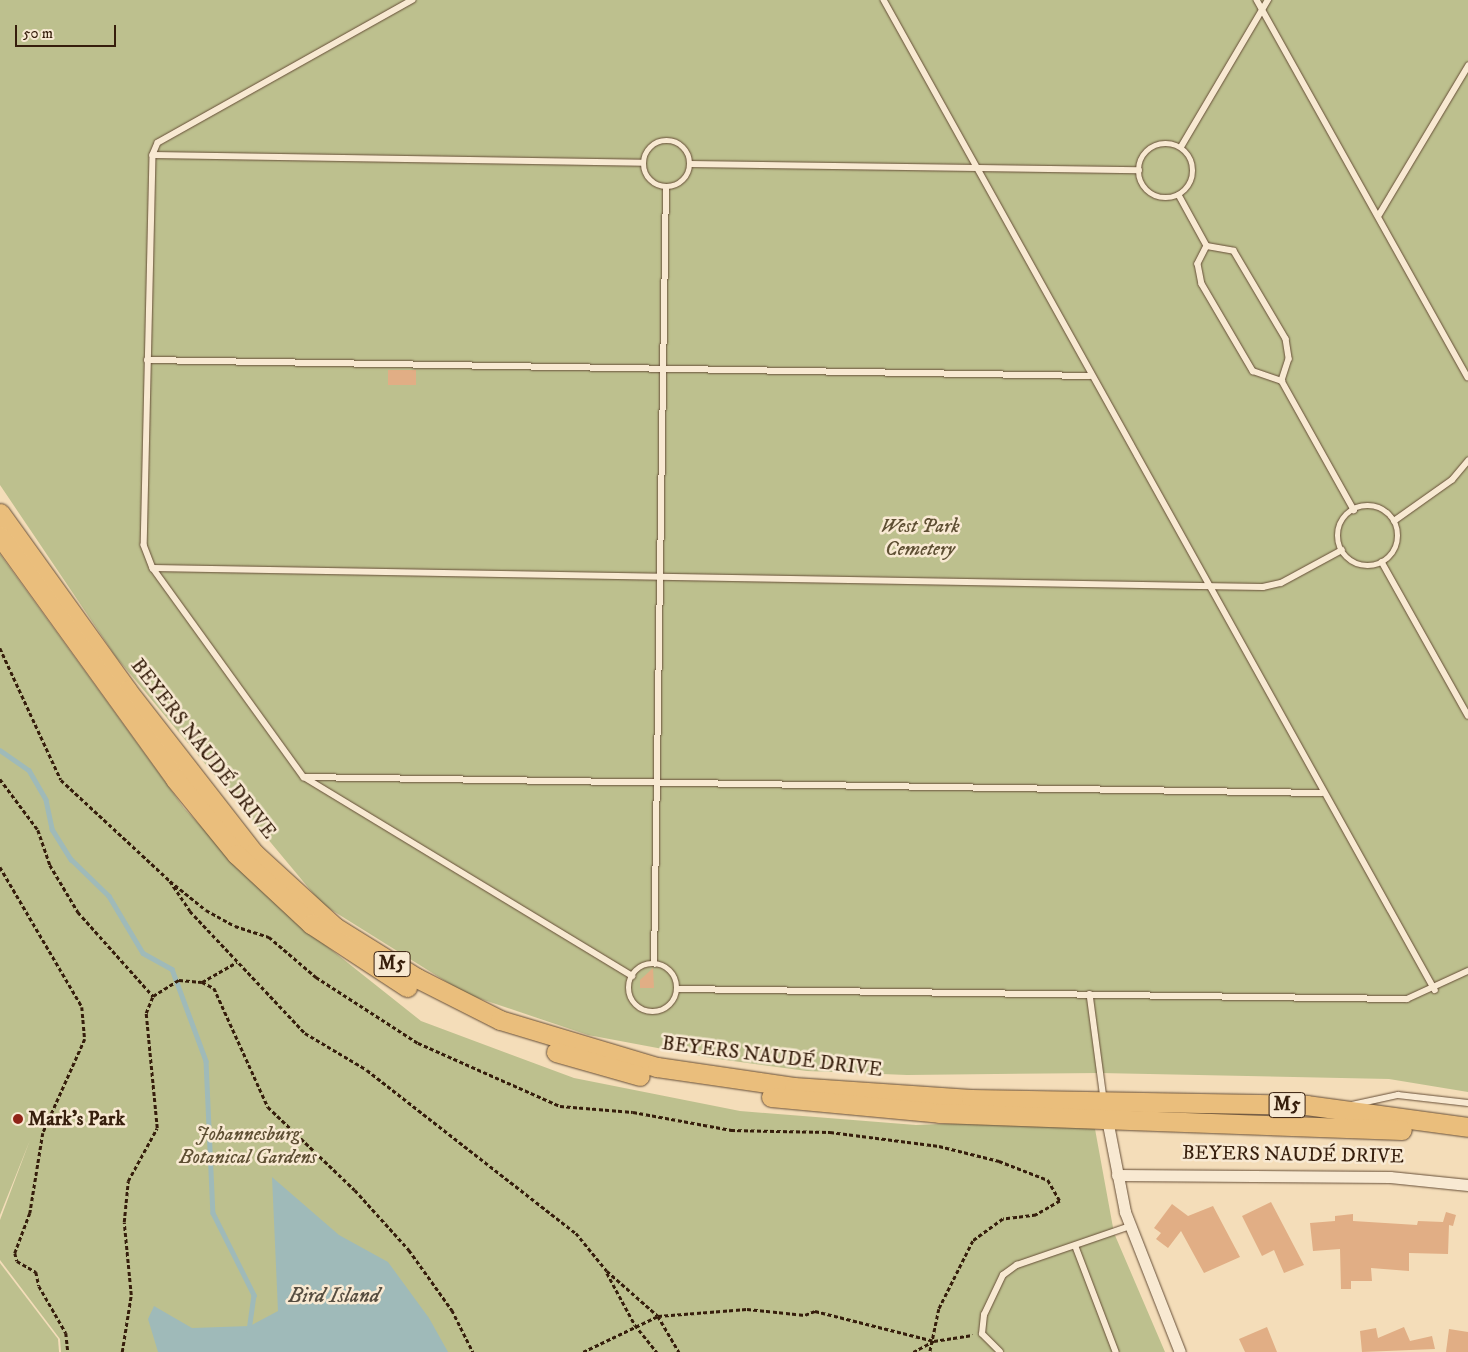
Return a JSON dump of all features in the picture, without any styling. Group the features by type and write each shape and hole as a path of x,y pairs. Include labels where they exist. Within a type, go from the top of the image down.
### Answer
{"main road":[{"name":"BEYERS NAUDÉ DRIVE","path":"0,513 144,714 254,853 335,927 460,1002 531,1032 692,1074 912,1096 1104,1100 1340,1109 1468,1127"},
{"name":"BEYERS NAUDÉ DRIVE","path":"0,536 170,772 236,854 293,910 348,952 454,1013 594,1064 712,1089 881,1109 1107,1119 1381,1127 1468,1140"}],"street":[{"path":"1104,1100 1117,1175 1130,1226 1180,1352"},
{"name":"BEYERS NAUDÉ DRIVE","path":"1117,1175 1390,1177 1468,1186"}],"lane":[{"path":"413,0 169,134 153,155 142,521 144,545 153,568 304,778 632,976"},
{"path":"884,0 1322,793 1435,990"},
{"path":"1257,0 1468,377"},
{"path":"1181,147 1268,0"},
{"path":"1379,215 1468,66"},
{"path":"667,140 684,148 690,164 682,180 666,187 649,180 643,163 650,147 667,140"},
{"path":"1167,143 1181,147 1191,157 1194,171 1190,185 1180,195 1166,198 1152,194 1142,184 1139,170 1143,156 1153,146 1167,143"},
{"path":"153,155 643,163"},
{"path":"690,164 977,170 1139,170"},
{"path":"654,964 666,187"},
{"path":"1180,195 1207,246"},
{"path":"1207,246 1198,264 1202,284 1253,371 1282,380 1354,510"},
{"path":"1207,246 1234,251 1286,339 1289,359 1282,380"},
{"path":"147,360 1090,376"},
{"path":"1394,521 1452,480 1468,460"},
{"path":"1376,507 1394,521 1396,544 1382,562 1359,564 1342,550 1339,527 1354,510 1376,507"},
{"path":"153,568 1263,587 1281,583 1342,550"},
{"path":"1382,562 1468,715"},
{"path":"304,778 658,780 1322,793"},
{"path":"632,976 654,964"},
{"path":"654,964 671,972 678,989"},
{"path":"678,989 1407,999 1435,990 1468,971"},
{"path":"632,976 632,1000 646,1012 665,1010 678,989"},
{"path":"1090,994 1104,1100"},
{"path":"1340,1109 1398,1095 1468,1103"},
{"path":"1000,1352 982,1334 984,1315 1009,1270 1130,1226"},
{"path":"1076,1246 1116,1352"}],"path":[{"path":"0,648 61,780 170,881 206,910 268,937 316,977 418,1043 560,1106 633,1112 731,1130 830,1132 939,1146 999,1160 1048,1180 1060,1201 1036,1215 1003,1219 973,1241 939,1309 934,1341 930,1352"},
{"path":"0,779 38,830 50,866 78,912 153,996"},
{"path":"0,867 82,1008 84,1039 43,1133 30,1214 16,1253 17,1261 36,1272 39,1286 66,1333 68,1352"},
{"path":"170,881 190,911 304,1032 367,1070 568,1227 607,1272 658,1316 679,1352"},
{"path":"202,982 237,962"},
{"path":"122,1352 131,1295 124,1222 128,1181 157,1128 146,1013 153,996 179,980 202,982 214,988 224,1003 268,1107 354,1190 409,1250 452,1310 473,1352"},
{"path":"607,1272 635,1325 657,1352"},
{"path":"583,1352 635,1325 658,1316 747,1310 805,1315 814,1311 934,1341"},
{"path":"912,1352 934,1341 982,1334"}],"green space":[{"name":"West Park Cemetery","path":"0,0 1468,0 1468,1092 1389,1079 1100,1073 907,1075 807,1071 711,1058 588,1035 466,994 322,904 116,657 0,485"},
{"name":"Johannesburg Botanical Gardens","path":"0,554 184,808 245,874 309,932 421,1021 574,1078 740,1111 916,1125 1093,1118 1114,1233 1165,1352 61,1352 60,1339 0,1260 0,1220 30,1140 0,1215"},
{"path":"0,1263 58,1339 59,1352 0,1352"}],"water":[{"name":"Bird Island","path":"272,1177 339,1235 388,1262 429,1318 448,1352 158,1352 148,1319 154,1306 192,1328 250,1326 278,1311"}],"building":[{"path":"388,370 416,370 416,385 388,385"},
{"path":"653,968 654,988 640,988 640,980"},
{"path":"1271,1202 1304,1265 1284,1273 1274,1250 1262,1256 1242,1216"},
{"path":"1172,1204 1188,1216 1213,1206 1240,1257 1204,1273 1181,1231 1168,1248 1156,1239 1161,1233 1154,1228"},
{"path":"1446,1212 1456,1215 1453,1226 1449,1225 1448,1254 1409,1253 1409,1271 1371,1268 1372,1281 1351,1281 1351,1289 1341,1289 1340,1249 1313,1251 1310,1223 1335,1221 1335,1216 1353,1214 1353,1221 1417,1225 1418,1221 1443,1222"},
{"path":"1267,1327 1277,1352 1245,1352 1239,1339"},
{"path":"1404,1327 1410,1341 1432,1336 1435,1349 1362,1352 1360,1331 1376,1328 1378,1338"},
{"path":"1449,1329 1468,1332 1468,1352 1446,1352"}],"waterway":[{"path":"0,750 29,770 46,800 52,829 71,859 109,896 143,953 172,969 206,1061 213,1213 254,1295 249,1330"}],"place":[{"name":"Mark's Park","path":"18,1119"}]}
